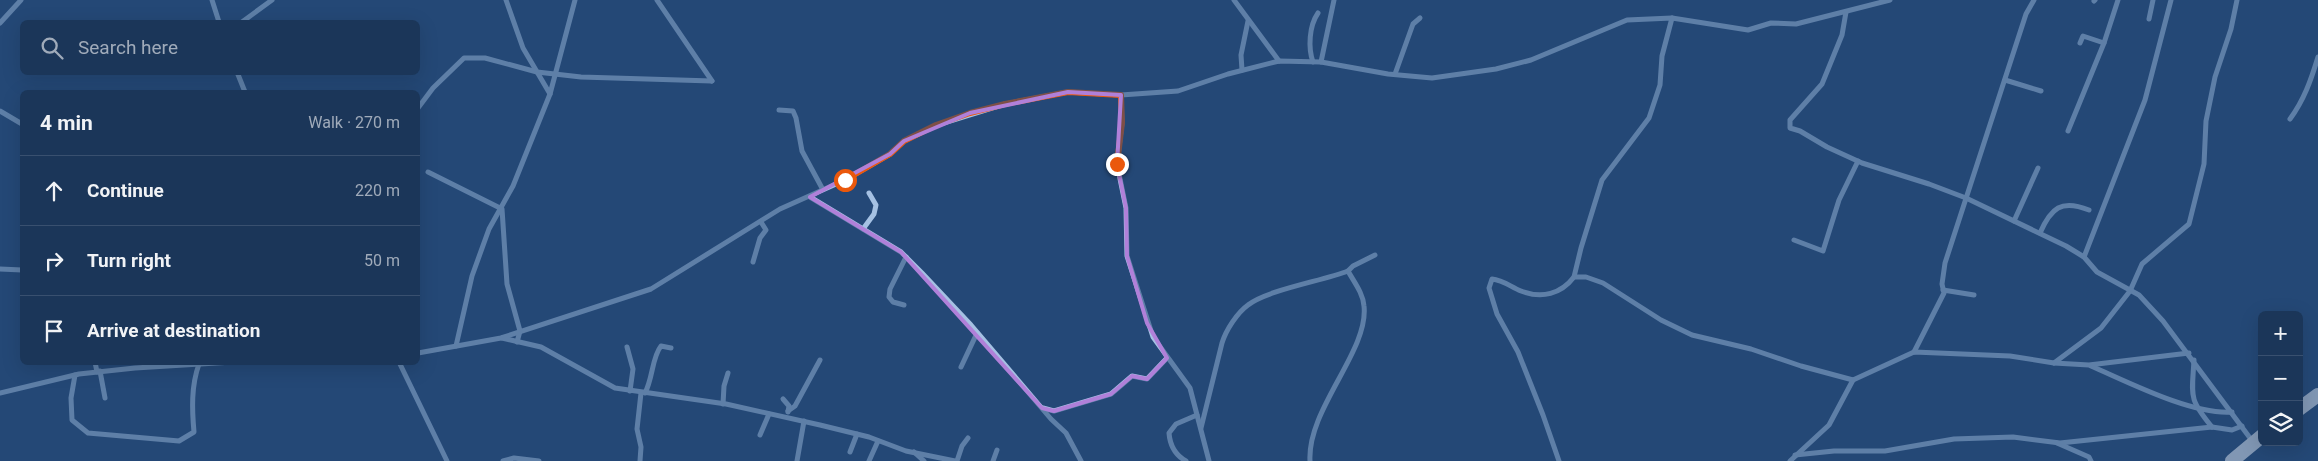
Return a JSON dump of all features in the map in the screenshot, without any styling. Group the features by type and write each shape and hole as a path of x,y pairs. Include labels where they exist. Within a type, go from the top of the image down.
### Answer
{"highway":[{"path":"2303,406 2318,395"},
{"path":"2236,460 2258,439"}],"street":[{"path":"0,23 21,0"},
{"path":"212,0 218,20"},
{"path":"245,20 272,0"},
{"path":"506,0 523,48 550,94"},
{"path":"456,346 472,276 489,229 502,209 550,94 575,0"},
{"path":"420,105 433,88 464,58 485,58 537,72 580,77 712,81 657,0"},
{"path":"1234,0 1279,60"},
{"path":"1321,62 1334,0"},
{"path":"420,353 501,338 651,289 780,210 810,197 822,188 845,180 890,154 904,141 936,125 970,113 1005,104 1068,92 1121,95 1178,91 1279,60 1321,62 1432,78 1496,68 1531,60 1627,20 1672,18 1748,30 1771,23 1796,24 1816,17 1846,12 1890,0"},
{"path":"1914,352 1936,310 1943,290 1945,263 2026,14 2034,0"},
{"path":"2068,131 2104,43 2118,0"},
{"path":"2149,19 2153,0"},
{"path":"2084,257 2145,100 2171,0"},
{"path":"2054,363 2101,328 2130,291 2142,264 2188,224 2204,164 2206,121 2215,77 2231,29 2237,0"},
{"path":"1846,12 1842,35 1822,84 1794,114 1788,124 1790,128 1858,161 1966,198 2084,257 2097,272 2138,295 2163,321 2189,353 2242,426 2258,439"},
{"path":"1313,62 1310,53 1311,34 1314,19 1318,13"},
{"path":"1395,74 1413,24 1420,18"},
{"path":"1559,461 1518,352 1497,314 1489,283 1492,279 1500,280 1524,292 1552,295 1568,285 1574,277 1602,180 1649,118 1660,85 1662,56 1672,18"},
{"path":"1242,70 1241,55 1248,21"},
{"path":"2080,43 2083,36 2104,43"},
{"path":"2290,119 2299,107 2318,58"},
{"path":"237,75 244,90"},
{"path":"2005,80 2041,91"},
{"path":"1121,95 1122,123 1117,164 1126,208 1128,256 1153,337 1190,388 1209,461"},
{"path":"779,110 793,111 802,151 822,188"},
{"path":"0,111 20,123"},
{"path":"1794,240 1823,251 1839,200 1858,161"},
{"path":"2014,221 2038,168"},
{"path":"428,172 502,209"},
{"path":"863,229 874,214 876,206 870,193"},
{"path":"810,197 906,257 1066,433 1081,461"},
{"path":"2040,234 2046,220 2056,208 2069,204 2089,210"},
{"path":"502,209 507,284 520,332 517,342"},
{"path":"753,262 760,238 766,230 761,222"},
{"path":"1201,428 1225,333 1245,307 1273,294 1348,271 1353,266 1375,255"},
{"path":"904,305 893,302 889,297 890,289 906,257"},
{"path":"0,269 20,270"},
{"path":"1310,461 1314,433 1327,399 1360,335 1364,315 1363,297 1348,271"},
{"path":"1574,277 1586,277 1603,283 1661,320 1692,335 1752,349 1801,366 1852,380"},
{"path":"1943,290 1974,295"},
{"path":"961,367 977,333"},
{"path":"501,338 541,347 615,388 723,404 769,414 787,414 804,421 857,434 946,460 956,461 962,446 968,438"},
{"path":"640,461 641,447 638,429 643,393 652,381 656,352 661,346 672,348"},
{"path":"627,348 632,369 630,391"},
{"path":"1790,461 1829,425 1852,380 1914,352 2010,356 2054,363 2089,365 2189,353"},
{"path":"1042,408 1054,411 1112,394 1132,376 1147,378 1167,358"},
{"path":"787,414 795,406 820,360"},
{"path":"2194,360 2192,397 2197,407 2212,426"},
{"path":"96,365 105,398"},
{"path":"0,393 75,375 164,365"},
{"path":"75,375 71,398 72,420 88,433 179,441 194,432 192,416 194,378 199,365"},
{"path":"399,365 447,461"},
{"path":"2089,365 2140,387 2197,407 2220,413 2232,412"},
{"path":"723,404 724,386 728,373"},
{"path":"783,399 789,406 787,414"},
{"path":"760,435 769,414"},
{"path":"1186,461 1178,456 1170,442 1169,433 1176,424 1197,416"},
{"path":"797,461 804,421"},
{"path":"1795,455 1834,451 1885,451 1954,439 2013,437 2054,442 2119,435 2162,433 2212,426 2232,430 2242,426"},
{"path":"850,452 857,434"},
{"path":"869,461 878,440"},
{"path":"2054,442 2089,457 2091,461"},
{"path":"993,461 996,450"},
{"path":"914,452 924,461"},
{"path":"503,461 514,458 539,461"}],"highlighted area":[{"path":"1068,92 1121,95 1117,164 1126,208 1127,256 1147,323 1167,358 1147,379 1132,376 1111,394 1054,411 1042,408 901,252 810,197 890,154 904,141 970,113"}],"route":[{"path":"845,180 890,154 904,141 936,125 970,113 1005,104 1068,92 1121,95 1122,123 1117,164"}]}
